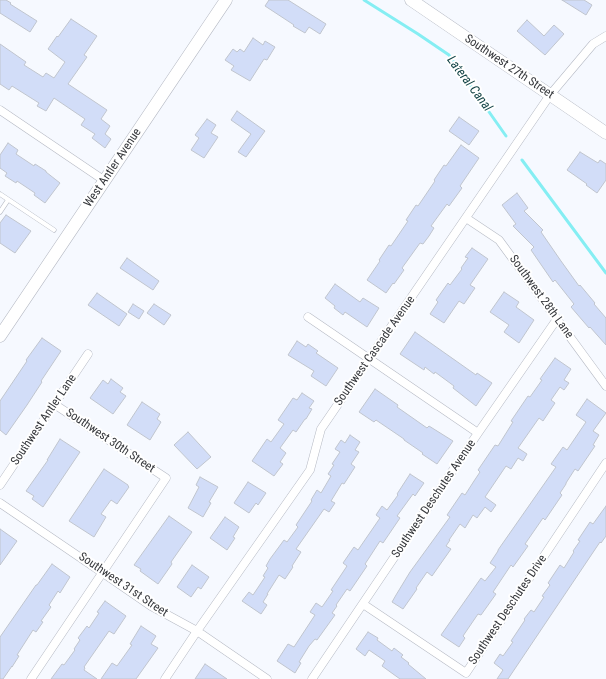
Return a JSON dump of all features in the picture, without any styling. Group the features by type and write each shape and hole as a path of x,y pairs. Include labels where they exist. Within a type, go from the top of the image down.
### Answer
{"street":[{"name":"West Antler Avenue","path":"0,336 226,0"},
{"name":"Southwest 27th Street","path":"417,2 606,133"},
{"name":"Southwest Cascade Avenue","path":"165,679 310,470 321,429 550,95 593,44 606,36"},
{"path":"0,110 105,181"},
{"name":"Southwest 28th Lane","path":"466,218 499,240 606,386"},
{"path":"308,317 478,433"},
{"name":"Southwest Deschutes Avenue","path":"312,679 557,319"},
{"name":"Southwest Antler Lane","path":"0,485 88,354"},
{"name":"Southwest 30th Street","path":"54,404 166,478 103,572"},
{"name":"Southwest Deschutes Drive","path":"363,604 466,674 606,463"},
{"name":"Southwest 31st Street","path":"0,503 151,606 197,631 267,679"},
{"path":"31,679 103,572"}],"lane":[{"path":"0,194 54,230"},
{"path":"0,212 8,200"}],"building":[{"path":"0,0 6,0 37,21 30,32 0,13"},
{"path":"269,0 288,0 326,24 320,34 309,27 305,33 265,6"},
{"path":"562,0 584,0 592,5 586,15"},
{"path":"71,19 97,36 84,55 87,57 68,84 107,110 101,119 110,126 105,134 111,139 105,148 92,138 95,134 81,125 85,119 54,98 46,111 37,106 39,103 12,86 9,90 0,84 0,44 26,62 24,65 43,77 46,73 54,78 65,62 48,49"},
{"path":"527,20 544,36 554,25 564,34 545,55 517,31"},
{"path":"253,38 263,45 265,41 275,47 267,60 264,59 250,81 231,70 234,66 225,60 233,49 237,52 240,49 244,52"},
{"path":"237,111 265,131 246,157 238,152 251,134 231,120"},
{"path":"459,117 479,131 469,145 449,131"},
{"path":"207,119 216,125 211,133 218,137 204,158 191,150 199,138 195,135"},
{"path":"8,143 18,150 16,154 34,166 35,164 46,171 60,183 45,203 34,195 35,193 17,181 16,183 5,176 7,173 0,168 0,155"},
{"path":"461,145 479,158 460,186 462,188 449,206 447,204 431,226 434,228 429,236 423,244 420,243 402,268 404,270 386,293 367,280 389,245 391,246 408,221 406,220 416,205 418,206 444,165 446,166"},
{"path":"580,152 598,163 600,160 606,164 606,180 597,193 567,170"},
{"path":"517,193 528,208 524,211 543,230 541,232 561,261 579,286 580,285 606,318 606,345 571,307 574,304 555,280 553,282 531,250 534,247 513,226 516,224 502,205"},
{"path":"6,215 31,231 15,253 0,243 0,223"},
{"path":"472,248 488,259 470,285 475,288 464,304 459,301 444,323 430,314 438,302 436,300 448,283 450,285 462,269 461,268 468,258 465,257"},
{"path":"127,258 159,281 153,290 120,268"},
{"path":"335,284 360,302 363,298 379,308 367,327 345,312 343,315 325,298"},
{"path":"504,292 519,302 516,307 534,320 519,343 504,332 509,325 490,312"},
{"path":"97,293 127,314 119,326 88,305"},
{"path":"133,304 144,311 139,319 128,312"},
{"path":"154,304 171,315 164,325 147,313"},
{"path":"415,332 476,375 477,373 492,383 476,406 453,388 454,386 435,372 434,374 425,367 424,370 400,354"},
{"path":"42,338 61,351 6,435 0,430 0,401"},
{"path":"297,341 306,347 308,344 318,351 316,353 338,368 326,386 311,376 314,371 288,355"},
{"path":"555,358 571,369 564,380 569,383 564,390 560,387 551,400 555,403 543,421 539,418 518,448 527,454 523,461 518,458 511,469 506,466 485,497 496,505 491,512 485,507 477,518 473,515 465,528 460,524 446,546 451,549 432,576 427,572 403,609 392,602 410,572 450,517 447,515 462,493 465,495 480,472 478,470 495,445 498,446 513,422 511,421 528,396 530,397 542,380 540,379"},
{"path":"111,379 123,388 120,392 126,396 113,414 90,398 103,380 108,384"},
{"path":"375,389 398,405 397,407 427,428 429,426 453,441 437,464 376,420 374,422 359,412"},
{"path":"302,393 314,401 309,408 312,409 296,432 293,430 280,448 286,453 280,462 283,464 274,476 252,461 267,439 271,442 284,424 278,420 293,398 297,400"},
{"path":"587,399 606,413 593,431 599,435 593,445 595,446 578,471 575,469 560,493 562,495 545,520 543,518 525,544 528,546 513,567 511,565 493,592 496,594 481,615 478,614 463,636 465,638 459,647 441,635 481,578 485,581 496,567 490,563 556,467 551,464 563,447 567,450 586,422 576,415"},
{"path":"142,402 160,414 157,419 161,422 150,440 127,425"},
{"path":"188,432 211,457 197,469 174,445"},
{"path":"350,435 360,442 355,450 359,452 351,464 355,467 344,484 342,483 331,501 335,503 329,512 324,509 296,549 301,552 285,579 279,575 263,602 267,605 261,614 242,601 249,592 253,595 265,577 263,576 268,568 266,566 270,559 284,540 287,542 298,527 296,525 312,501 311,500 317,490 321,493 331,476 328,474 334,465 332,464 340,452 335,449 341,440 345,443"},
{"path":"60,439 80,452 43,507 32,499 34,496 26,491 48,460"},
{"path":"104,469 129,487 117,504 111,500 101,514 106,517 94,537 69,521"},
{"path":"410,474 424,483 415,496 413,494 397,516 400,518 383,543 380,541 365,564 367,566 350,591 347,589 336,605 337,606 332,613 335,615 317,640 315,639 309,646 299,662 301,663 295,673 277,661 288,644 294,647 315,615 310,612 316,603 322,607 347,566 343,563 354,547 358,550 380,518 376,515 382,506 387,510"},
{"path":"200,477 218,487 209,502 211,503 203,517 188,508 199,487 196,485"},
{"path":"248,482 266,493 258,505 256,503 249,513 234,503"},
{"path":"606,506 606,536 601,543 600,542 508,679 497,679 503,670 494,663 500,654 503,656 513,642 511,641 531,610 534,612 544,597 542,596 550,585 548,583 560,565 564,568 580,541 578,540 590,522 593,524"},
{"path":"169,516 192,532 158,584 140,571 141,569 134,565"},
{"path":"225,517 239,527 233,537 235,538 227,550 210,538"},
{"path":"0,529 17,541 0,565"},
{"path":"52,564 70,577 60,593 58,591 49,605 51,607 41,621 43,622 36,632 33,630 17,655 19,656 12,667 3,679 0,679 0,637"},
{"path":"192,565 209,577 201,589 198,587 191,597 177,587"},
{"path":"105,601 126,616 114,634 109,631 84,667 84,670 97,679 51,679 75,650 74,649 80,640 78,638 87,626 89,628 99,613 97,612"},
{"path":"141,626 156,636 151,644 158,648 136,679 101,679 112,663 117,666 132,645 130,644"},
{"path":"368,632 378,638 377,640 392,651 394,648 403,655 401,657 426,679 400,679 382,666 385,661 369,650 365,656 356,649"},
{"path":"205,664 227,679 195,679"}],"waterway":[{"name":"Lateral Canal","path":"364,0 449,55 506,136"},
{"name":"Lateral Canal","path":"522,160 606,273"}]}
